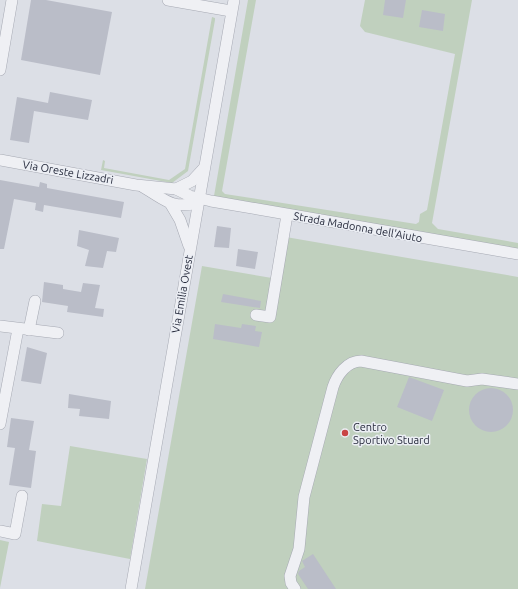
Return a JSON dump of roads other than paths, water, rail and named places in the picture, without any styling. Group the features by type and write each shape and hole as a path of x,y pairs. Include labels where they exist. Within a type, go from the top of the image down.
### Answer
{"street":[{"path":"0,70 12,0"},
{"path":"168,0 232,6"},
{"name":"Via Emilia Ovest","path":"131,589 232,6"},
{"name":"Via Oreste Lizzadri","path":"0,160 136,185 176,189 198,201"},
{"path":"176,189 183,187 192,181 204,168"},
{"name":"Via Oreste Lizzadri","path":"136,185 158,195 170,203 180,206 198,201"},
{"name":"Strada Madonna dell'Aiuto","path":"198,201 518,254"},
{"path":"170,203 182,225 189,246 189,253"},
{"path":"256,315 270,317 288,215"},
{"path":"0,424 24,329 34,302"},
{"path":"0,326 58,334"},
{"path":"294,589 290,576 299,549 304,497 333,387 338,376 345,368 355,362 361,361 467,381 482,379 518,384"},
{"path":"0,531 15,534 22,496"}],"place":[{"name":"Centro Sportivo Stuard","path":"345,433"}]}
